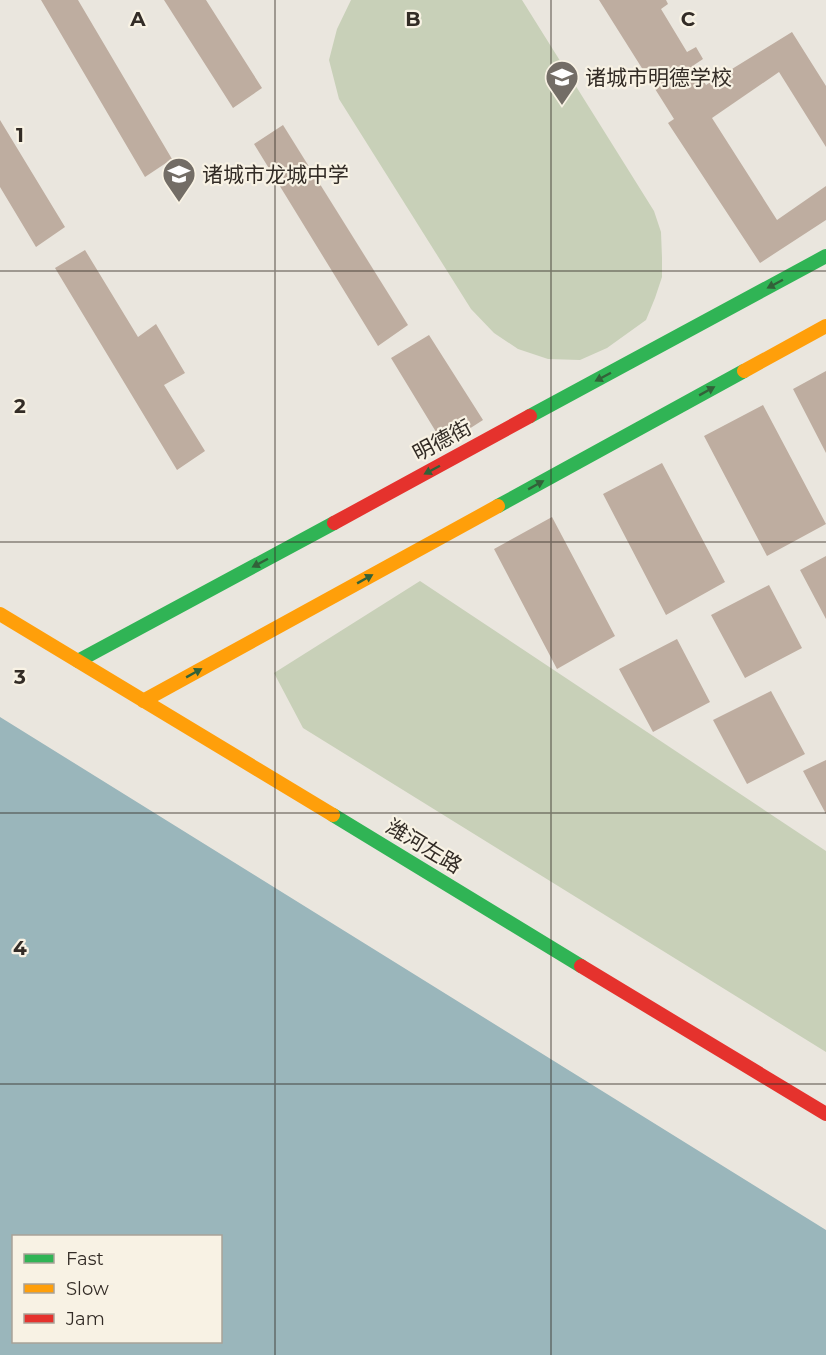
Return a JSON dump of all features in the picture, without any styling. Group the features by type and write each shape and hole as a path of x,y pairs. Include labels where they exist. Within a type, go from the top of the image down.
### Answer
{"street":[{"name":"明德街","path":"78,661 826,256"},
{"path":"143,701 826,326"},
{"name":"潍河左路","path":"0,614 826,1114"}],"green space":[{"path":"351,0 522,0 654,211 661,232 662,277 646,320 607,348 580,360 548,359 518,349 494,333 471,309 339,99 329,60 337,29"},
{"path":"420,581 826,851 826,1052 303,728 274,673"}],"water":[{"path":"0,717 826,1230 826,1355 0,1355"}],"building":[{"path":"41,0 78,0 172,159 145,177"},
{"path":"164,0 206,0 262,88 233,108"},
{"path":"599,0 666,0 668,4 661,9 687,52 696,47 703,59 694,65 706,85 792,32 826,86 826,147 779,72 712,118 777,220 826,186 826,220 760,263 668,123 674,119"},
{"path":"0,120 65,227 36,247 0,187"},
{"path":"283,125 408,325 378,346 254,144"},
{"path":"85,250 138,337 156,324 185,373 164,385 205,451 177,470 55,268"},
{"path":"429,335 483,420 444,445 391,358"},
{"path":"826,371 826,453 793,389"},
{"path":"763,405 826,524 767,556 704,436"},
{"path":"662,463 725,582 666,615 603,494"},
{"path":"552,517 615,636 557,669 494,549"},
{"path":"826,556 826,619 800,570"},
{"path":"769,585 802,648 745,678 711,615"},
{"path":"677,639 710,702 653,732 619,669"},
{"path":"771,691 805,754 747,784 713,720"},
{"path":"826,760 826,814 803,771"}],"traffic: fast":[{"path":"530,416 826,256"},
{"path":"498,506 744,371"},
{"path":"78,661 334,523"},
{"path":"333,815 581,966"}],"traffic: slow":[{"path":"744,371 826,326"},
{"path":"143,701 498,506"},
{"path":"0,614 333,815"}],"traffic: jam":[{"path":"334,523 530,416"},
{"path":"581,966 826,1114"}],"place":[{"name":"诸城市明德学校","path":"562,106"},
{"name":"诸城市龙城中学","path":"179,203"}]}
